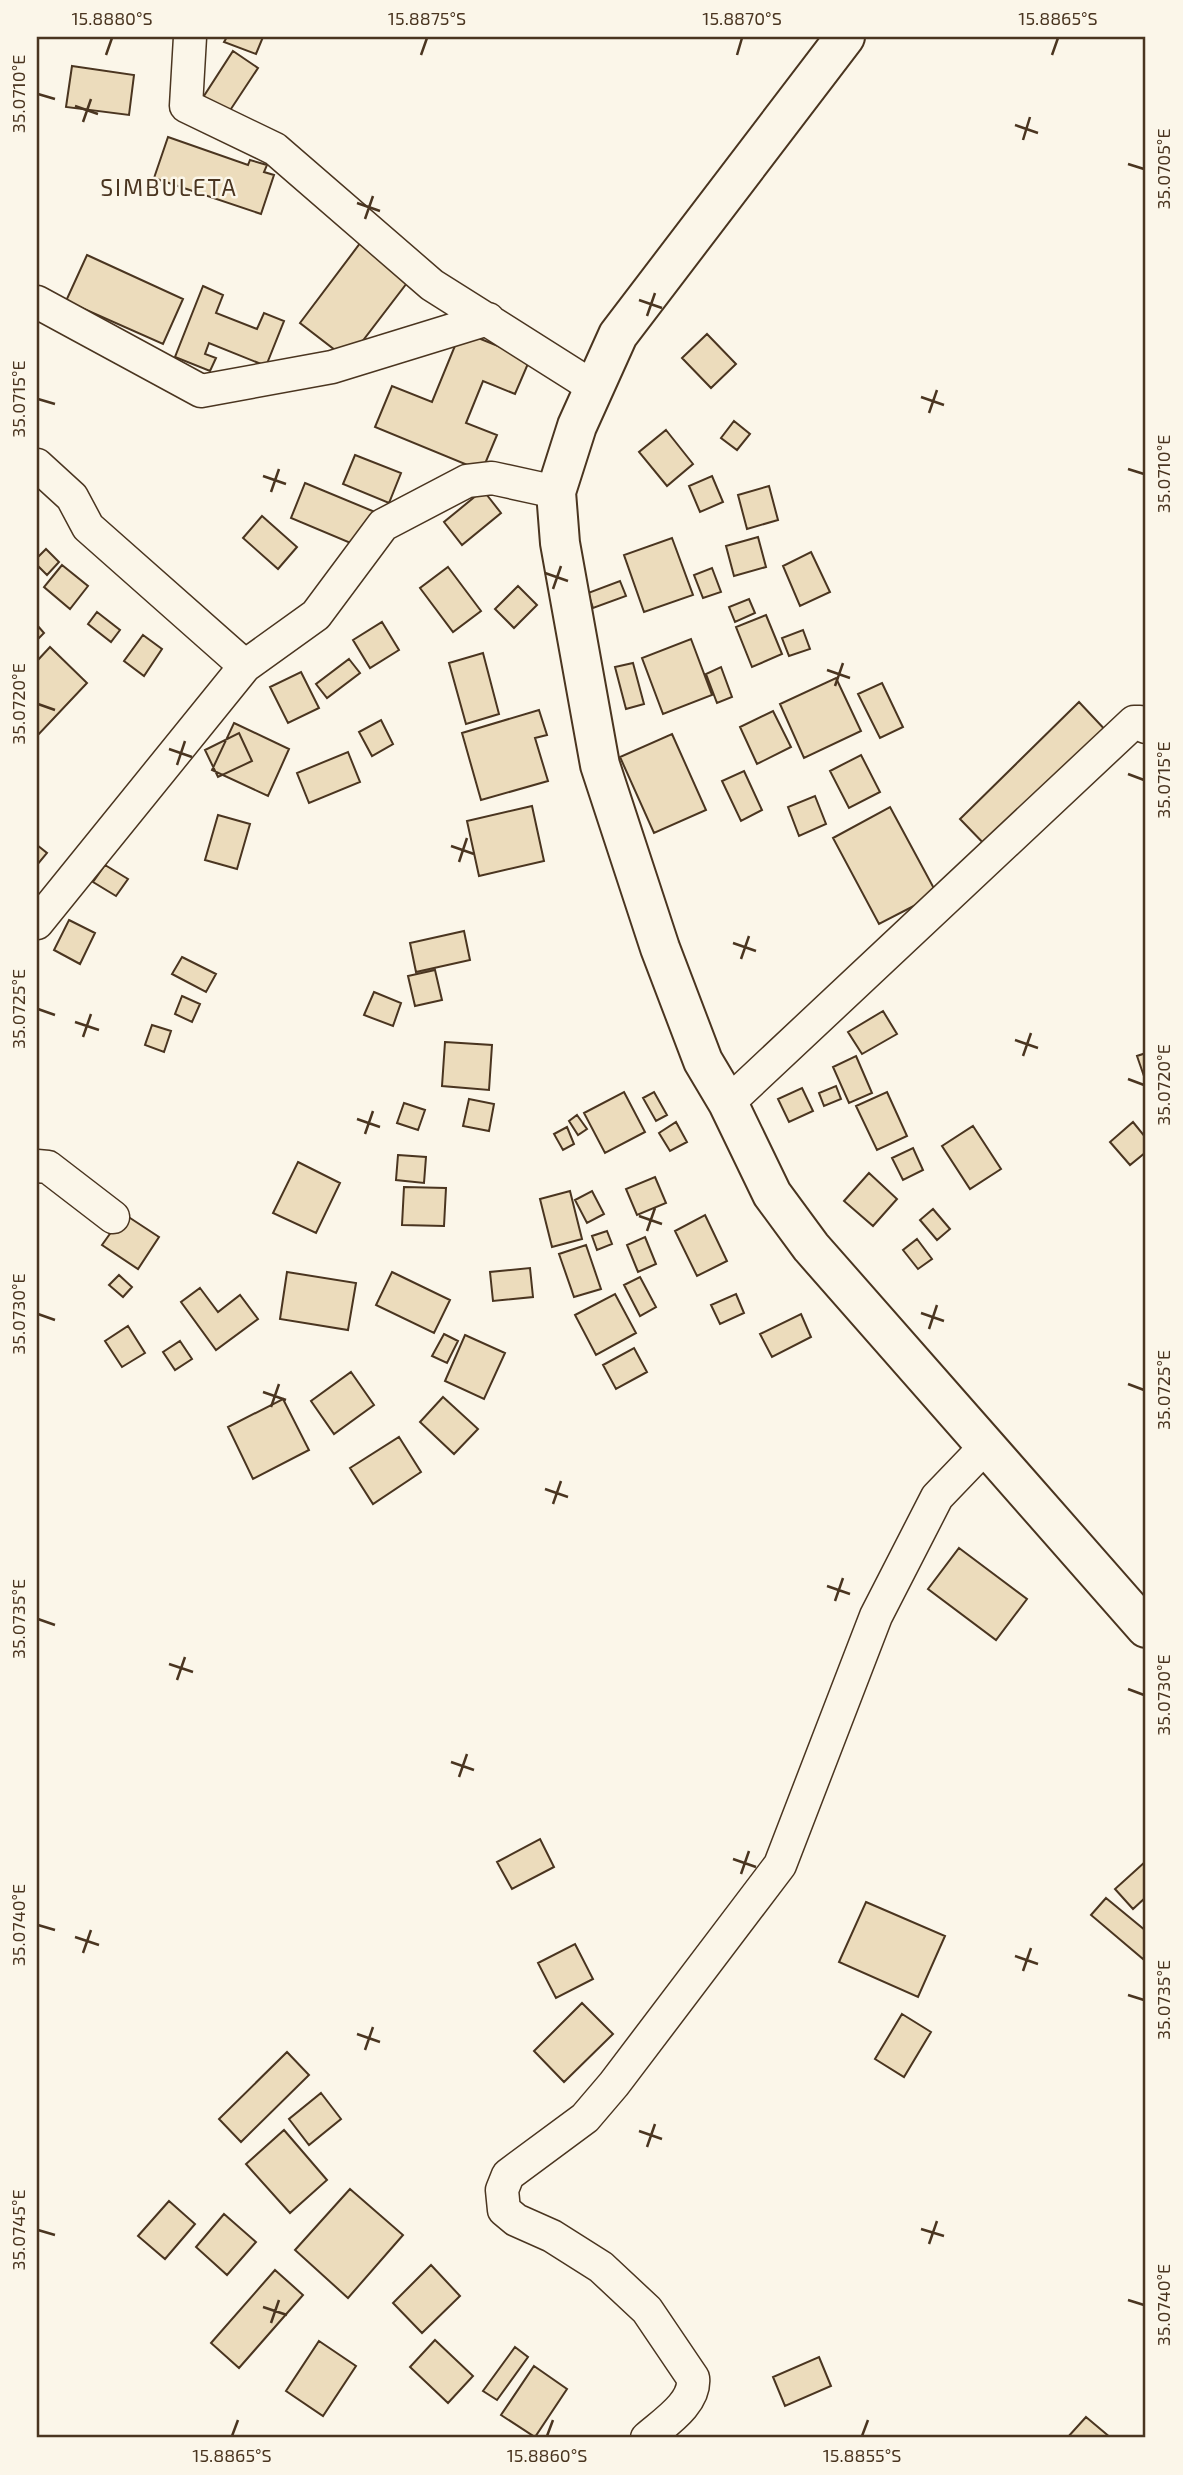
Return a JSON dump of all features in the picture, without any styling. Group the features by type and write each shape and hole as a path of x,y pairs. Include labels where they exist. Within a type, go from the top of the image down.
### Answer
{"street":[{"path":"190,37 186,106 275,149 432,285 595,388"},
{"path":"845,37 618,335 577,426 556,492 559,543 600,765 660,948 703,1061 728,1102 772,1194 811,1247 1146,1628"},
{"path":"37,302 201,391 332,367 488,318"},
{"path":"37,465 72,497 88,527 245,666"},
{"path":"37,923 245,666 316,615 383,525 467,481 492,478 556,492"},
{"path":"728,1102 1134,722 1140,722 1146,727"},
{"path":"37,1166 48,1167 113,1217"},
{"path":"647,2438 689,2399 694,2388 693,2378 647,2310 601,2267 552,2236 516,2220 504,2210 502,2190 508,2175 585,2118 780,1866 876,1616 937,1497 985,1447"}],"building":[{"path":"227,37 263,37 256,54 224,42"},
{"path":"233,51 258,68 227,115 202,99"},
{"path":"72,66 134,75 129,115 66,107"},
{"path":"168,137 248,165 250,160 267,165 264,172 274,175 261,214 154,178"},
{"path":"361,242 410,279 348,360 300,323"},
{"path":"87,255 183,299 163,344 66,301"},
{"path":"203,286 223,295 216,313 257,329 264,313 284,321 266,366 209,343 205,354 216,358 210,371 175,357"},
{"path":"461,331 530,359 515,394 483,381 466,423 497,435 482,471 375,427 392,386 432,402"},
{"path":"707,334 736,364 711,388 682,358"},
{"path":"734,421 750,434 737,450 721,438"},
{"path":"666,430 693,464 667,486 639,452"},
{"path":"355,455 401,473 389,503 343,484"},
{"path":"712,476 723,502 700,512 689,486"},
{"path":"305,483 375,512 360,547 291,518"},
{"path":"769,486 778,520 747,529 738,495"},
{"path":"483,490 501,513 462,545 444,522"},
{"path":"262,516 297,547 278,569 243,538"},
{"path":"758,537 766,567 734,576 726,546"},
{"path":"672,538 693,595 644,612 624,555"},
{"path":"46,549 59,562 47,575 37,565 37,558"},
{"path":"811,552 830,592 800,606 783,566"},
{"path":"62,565 88,586 70,609 44,587"},
{"path":"448,567 481,611 453,632 420,588"},
{"path":"712,568 721,592 703,598 694,575"},
{"path":"620,581 626,596 593,608 588,593"},
{"path":"518,586 537,605 514,628 495,609"},
{"path":"749,599 755,613 735,622 729,607"},
{"path":"97,612 120,630 111,642 88,624"},
{"path":"766,615 782,654 752,667 736,627"},
{"path":"382,622 399,650 370,668 353,640"},
{"path":"37,625 44,633 37,640"},
{"path":"803,630 810,649 789,656 782,638"},
{"path":"143,635 162,649 144,676 124,661"},
{"path":"691,639 712,695 663,714 642,658"},
{"path":"50,647 87,683 37,736 37,661"},
{"path":"483,653 499,714 466,724 449,663"},
{"path":"349,659 360,673 327,698 316,684"},
{"path":"633,663 644,704 626,709 615,667"},
{"path":"721,667 732,697 717,703 706,674"},
{"path":"301,672 319,708 288,723 270,687"},
{"path":"836,678 861,731 804,758 780,704"},
{"path":"882,683 903,727 880,738 858,694"},
{"path":"1079,702 1110,735 991,851 960,819"},
{"path":"539,710 547,735 535,738 548,781 481,800 462,733"},
{"path":"773,711 791,747 757,764 740,727"},
{"path":"381,720 393,744 372,756 359,732"},
{"path":"234,723 289,749 268,796 212,770"},
{"path":"239,733 252,761 218,777 205,750"},
{"path":"672,734 706,810 654,833 620,757"},
{"path":"348,752 360,782 309,803 297,773"},
{"path":"861,755 880,792 849,808 830,771"},
{"path":"744,771 762,810 741,821 722,781"},
{"path":"815,796 826,824 799,836 788,807"},
{"path":"532,806 544,861 479,876 467,821"},
{"path":"890,807 937,894 879,924 833,838"},
{"path":"218,815 250,824 237,869 205,860"},
{"path":"37,845 47,853 37,865"},
{"path":"105,865 128,879 116,896 93,882"},
{"path":"69,920 95,933 80,964 54,950"},
{"path":"464,931 470,960 416,972 410,943"},
{"path":"182,957 216,974 206,992 172,974"},
{"path":"435,970 442,1000 415,1006 408,976"},
{"path":"374,992 401,1003 393,1026 364,1015"},
{"path":"182,996 200,1004 192,1022 175,1014"},
{"path":"883,1011 897,1034 862,1054 848,1032"},
{"path":"152,1025 171,1031 164,1052 145,1045"},
{"path":"445,1042 492,1045 489,1090 442,1086"},
{"path":"1146,1053 1146,1082 1137,1056"},
{"path":"856,1056 872,1093 849,1103 833,1067"},
{"path":"836,1086 841,1099 824,1106 819,1093"},
{"path":"802,1088 813,1111 789,1122 778,1099"},
{"path":"624,1092 645,1132 605,1153 584,1113"},
{"path":"654,1092 667,1115 656,1121 643,1098"},
{"path":"887,1092 907,1136 877,1150 856,1106"},
{"path":"469,1099 494,1104 489,1131 463,1126"},
{"path":"404,1103 425,1110 418,1130 397,1123"},
{"path":"577,1115 587,1129 578,1135 569,1121"},
{"path":"676,1122 687,1142 670,1151 659,1133"},
{"path":"1133,1122 1146,1138 1146,1152 1130,1165 1110,1142"},
{"path":"973,1126 1001,1169 970,1189 942,1146"},
{"path":"567,1127 574,1144 563,1150 554,1134"},
{"path":"913,1148 923,1170 903,1180 892,1158"},
{"path":"398,1155 426,1157 424,1183 396,1180"},
{"path":"298,1162 340,1183 316,1233 273,1213"},
{"path":"869,1173 897,1199 873,1226 844,1201"},
{"path":"655,1177 666,1203 637,1215 626,1189"},
{"path":"404,1187 446,1188 444,1226 402,1225"},
{"path":"570,1191 582,1239 552,1247 540,1199"},
{"path":"592,1191 604,1214 587,1223 575,1200"},
{"path":"933,1209 950,1229 937,1240 920,1220"},
{"path":"124,1214 159,1237 138,1269 102,1245"},
{"path":"705,1215 727,1261 697,1276 675,1231"},
{"path":"607,1231 612,1244 597,1250 592,1236"},
{"path":"645,1237 656,1264 638,1272 627,1245"},
{"path":"917,1239 932,1259 918,1269 903,1250"},
{"path":"586,1245 601,1289 574,1297 559,1254"},
{"path":"530,1268 533,1297 493,1301 490,1272"},
{"path":"287,1272 356,1283 348,1330 280,1319"},
{"path":"392,1272 450,1300 434,1333 376,1305"},
{"path":"119,1275 132,1287 123,1297 109,1285"},
{"path":"640,1277 656,1307 640,1316 624,1285"},
{"path":"200,1288 218,1312 240,1295 258,1319 216,1350 181,1302"},
{"path":"615,1294 636,1333 596,1355 575,1315"},
{"path":"736,1294 744,1313 720,1324 711,1305"},
{"path":"801,1314 811,1337 772,1357 760,1334"},
{"path":"128,1326 145,1353 122,1367 105,1341"},
{"path":"444,1334 458,1341 447,1363 432,1356"},
{"path":"465,1335 505,1353 484,1399 445,1381"},
{"path":"180,1341 192,1359 175,1370 163,1352"},
{"path":"634,1348 647,1372 616,1389 603,1365"},
{"path":"351,1372 374,1405 334,1434 311,1401"},
{"path":"443,1397 478,1429 454,1454 420,1422"},
{"path":"283,1399 309,1450 253,1479 228,1427"},
{"path":"399,1437 421,1472 373,1504 350,1468"},
{"path":"959,1548 1027,1599 996,1640 928,1589"},
{"path":"540,1839 554,1867 512,1889 497,1862"},
{"path":"1146,1861 1146,1897 1133,1909 1115,1889"},
{"path":"1106,1898 1146,1931 1146,1955 1143,1959 1091,1915"},
{"path":"866,1902 945,1936 918,1997 839,1962"},
{"path":"575,1944 593,1979 556,1998 538,1963"},
{"path":"582,2003 613,2034 564,2082 534,2051"},
{"path":"902,2014 931,2032 904,2077 875,2059"},
{"path":"287,2052 309,2075 241,2142 219,2119"},
{"path":"321,2093 341,2119 309,2145 289,2119"},
{"path":"284,2130 327,2180 290,2213 246,2164"},
{"path":"350,2189 403,2235 348,2298 295,2250"},
{"path":"169,2201 195,2224 165,2259 138,2236"},
{"path":"224,2214 256,2242 227,2275 196,2247"},
{"path":"431,2265 460,2296 422,2333 393,2303"},
{"path":"275,2270 303,2295 239,2368 211,2343"},
{"path":"435,2340 473,2376 448,2403 410,2367"},
{"path":"319,2341 356,2366 323,2416 286,2391"},
{"path":"515,2347 528,2357 497,2400 483,2391"},
{"path":"819,2357 831,2386 785,2406 773,2377"},
{"path":"534,2366 567,2389 535,2437 501,2415"},
{"path":"1086,2417 1111,2438 1067,2438"}],"district":[{"name":"SIMBULETA","path":"169,188"}]}
